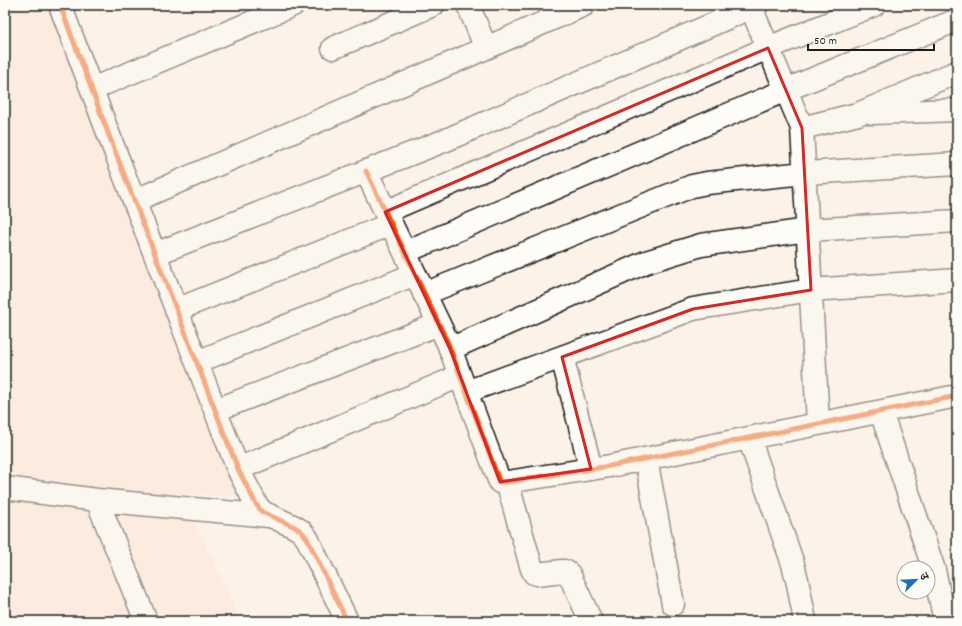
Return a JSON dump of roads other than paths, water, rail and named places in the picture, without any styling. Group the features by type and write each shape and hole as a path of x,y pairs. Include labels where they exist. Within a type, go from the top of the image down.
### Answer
{"street":[{"path":"60,5 238,469 256,504 262,512 295,527 307,538 347,621"},
{"path":"92,89 293,5"},
{"path":"333,48 433,5"},
{"path":"468,5 486,48"},
{"path":"134,201 584,5"},
{"path":"176,310 388,218 768,48 874,5"},
{"path":"155,254 446,140 753,6 768,48 802,128 818,424"},
{"path":"405,252 786,90 957,20"},
{"path":"802,128 858,114 957,72"},
{"path":"858,114 957,110"},
{"path":"424,294 692,186 707,183 805,173 957,164"},
{"path":"366,171 450,349 500,482 591,469 646,459 957,396"},
{"path":"450,349 646,262 701,245 808,230 957,221"},
{"path":"197,362 415,274"},
{"path":"238,469 463,384 562,357 693,310 811,290 957,280"},
{"path":"216,410 439,324"},
{"path":"562,357 591,469"},
{"path":"881,412 934,570 946,621"},
{"path":"749,438 793,564 805,621"},
{"path":"646,459 673,604"},
{"path":"507,482 534,573 565,571 569,574 591,621"},
{"path":"5,488 97,500 269,516"},
{"path":"97,500 146,621"}]}
